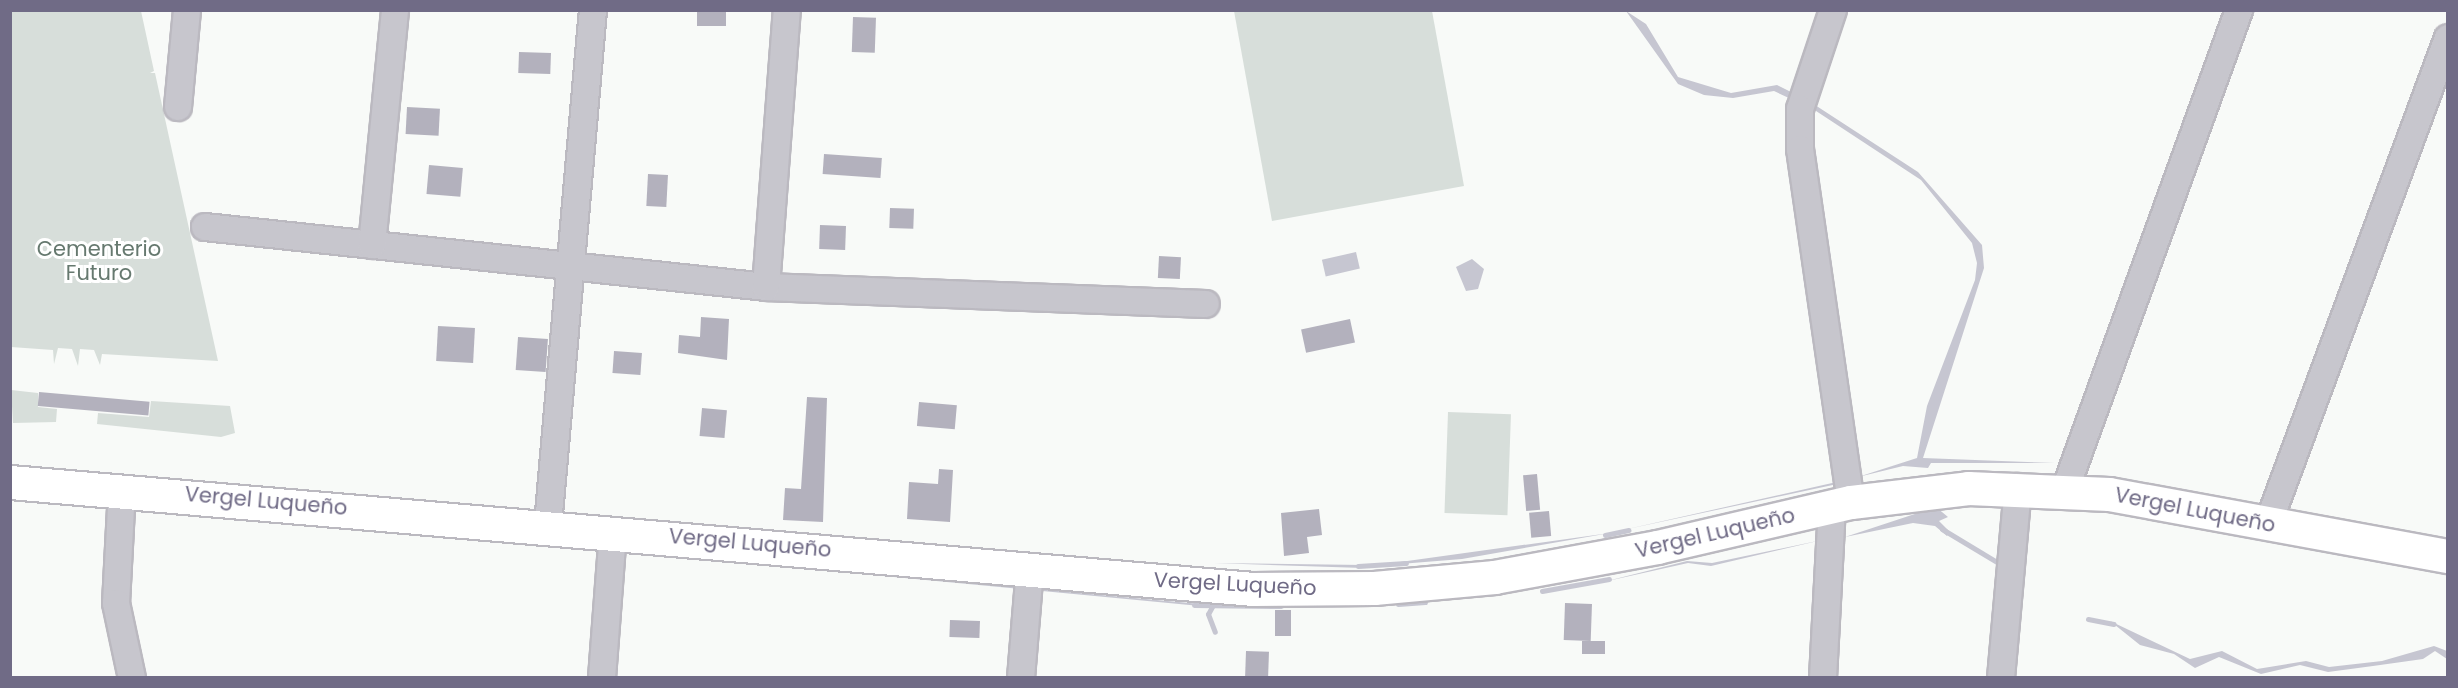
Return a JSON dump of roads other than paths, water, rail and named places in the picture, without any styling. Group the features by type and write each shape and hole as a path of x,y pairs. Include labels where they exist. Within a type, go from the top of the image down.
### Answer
{"main road":[{"name":"Vergel Luqueño","path":"10,482 122,489 613,531 1028,583 1253,589 1374,588 1576,564 1841,504 1916,492 2018,487 2065,490 2448,556"}],"street":[{"path":"178,107 187,10"},
{"path":"372,245 395,10"},
{"path":"548,525 593,10"},
{"path":"766,287 787,10"},
{"path":"1823,678 1841,504 1800,149 1800,109 1833,10"},
{"path":"2065,490 2239,10"},
{"path":"2268,524 2448,38"},
{"path":"205,227 766,287 1206,304"},
{"path":"2001,678 2018,487"},
{"path":"122,489 116,603 132,678"},
{"path":"602,678 613,531"},
{"path":"1021,678 1028,583"}],"waterway":[{"path":"1942,529 2002,565"},
{"path":"1605,535 1628,530"},
{"path":"1358,566 1406,563"},
{"path":"1542,591 1609,579"},
{"path":"1398,604 1425,602"},
{"path":"1194,605 1281,606"},
{"path":"1213,605 1208,614 1215,632"},
{"path":"2088,619 2114,624"}],"park label":[{"name":"Cementerio Futuro","path":"99,261"}]}
